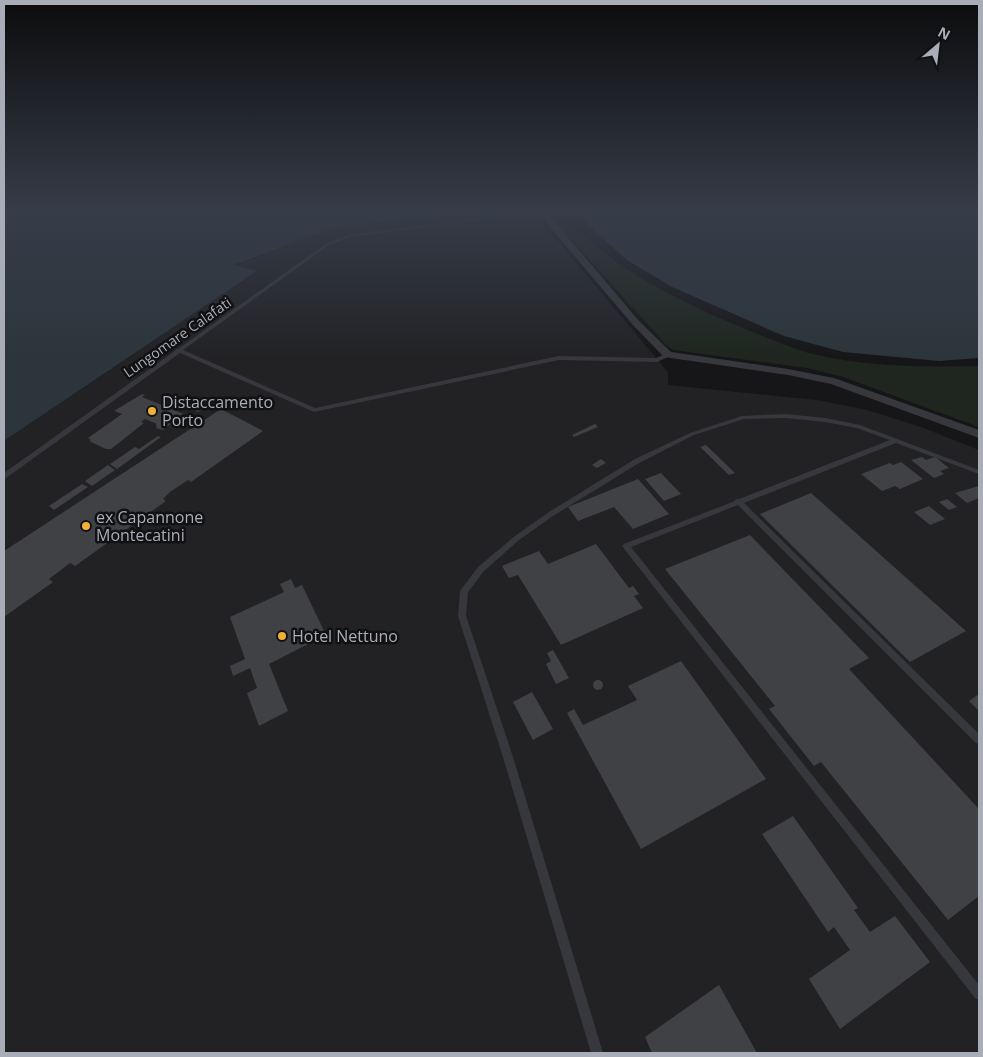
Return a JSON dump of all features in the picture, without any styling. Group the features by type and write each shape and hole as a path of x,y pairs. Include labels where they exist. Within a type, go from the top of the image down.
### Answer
{"street":[{"path":"583,259 636,323 668,355 788,372 834,381 979,434"}],"lane":[{"name":"Lungomare Calafati","path":"4,476 178,350 309,259"},
{"path":"178,350 314,410 559,358 657,360 668,355"},
{"path":"596,1053 508,757 462,616 464,592 481,569 517,538 544,519 637,461 692,434 744,417 786,416 858,426 979,472"},
{"path":"897,440 626,546 979,994"},
{"path":"738,501 979,740"}],"shaded area":[{"path":"4,259 249,259 234,265 257,271 4,441"},
{"path":"251,259 573,259 668,372 668,385 817,400 867,410 921,427 979,450 979,1053 4,1053 4,441 256,272 233,266"},
{"path":"589,259 614,259 652,285 686,302 755,333 808,353 875,364 979,366 979,427 843,377 807,368 673,350 666,345"},
{"path":"979,259 979,358 939,361 843,352 784,336 672,287 627,260"}],"building":[{"path":"142,394 145,395 142,397 184,414 163,430 156,428 157,426 155,425 157,424 145,419 141,422 144,423 111,449 106,449 89,441 91,440 88,438 122,414 114,411"},
{"path":"202,403 208,405 198,412 193,410"},
{"name":"ex Capannone Montecatini","path":"221,409 263,431 191,482 188,480 170,492 163,499 166,501 75,566 70,563 49,579 53,582 4,617 4,551"},
{"path":"595,424 598,427 574,437 572,435"},
{"path":"158,436 161,437 117,469 110,464 135,447 139,449"},
{"path":"706,445 735,473 729,475 700,447"},
{"path":"922,457 926,460 935,457 949,468 940,471 944,474 934,478 911,460"},
{"path":"601,459 606,463 597,468 592,465"},
{"path":"901,462 923,479 900,489 895,486 882,491 861,474 890,463 893,465"},
{"path":"108,465 115,470 92,486 85,481"},
{"path":"661,473 681,494 664,501 645,479"},
{"path":"638,479 669,514 633,529 614,507 578,521 568,507"},
{"path":"82,484 88,487 54,510 49,506"},
{"path":"979,486 979,498 967,503 955,493"},
{"path":"811,493 966,631 910,662 760,514"},
{"path":"947,499 957,507 949,510 939,502"},
{"path":"929,506 945,519 930,525 914,512"},
{"path":"750,535 869,658 849,669 979,809 979,896 948,920 821,762 814,766 769,709 775,706 665,569"},
{"path":"596,544 629,588 633,586 639,594 634,596 643,608 561,645 518,575 509,578 502,566 539,551 548,564"},
{"path":"291,579 295,588 302,585 326,635 269,664 288,711 259,726 247,693 257,688 250,668 233,676 230,666 245,659 230,617 284,592 280,584"},
{"path":"553,650 569,678 556,684 546,664 551,661 547,653"},
{"path":"681,661 766,779 641,849 567,713 574,709 583,725 637,700 628,686"},
{"path":"598,680 603,685 598,690 593,685"},
{"path":"532,692 553,729 533,740 513,702"},
{"path":"979,694 979,711 969,701"},
{"path":"793,816 858,908 854,910 870,932 895,916 930,962 840,1029 809,979 850,950 834,927 828,932 762,834"},
{"path":"719,985 757,1053 652,1053 645,1037"}],"place":[{"name":"Distaccamento Porto","path":"152,411"},
{"name":"ex Capannone Montecatini","path":"86,526"},
{"name":"Hotel Nettuno","path":"282,636"}]}
